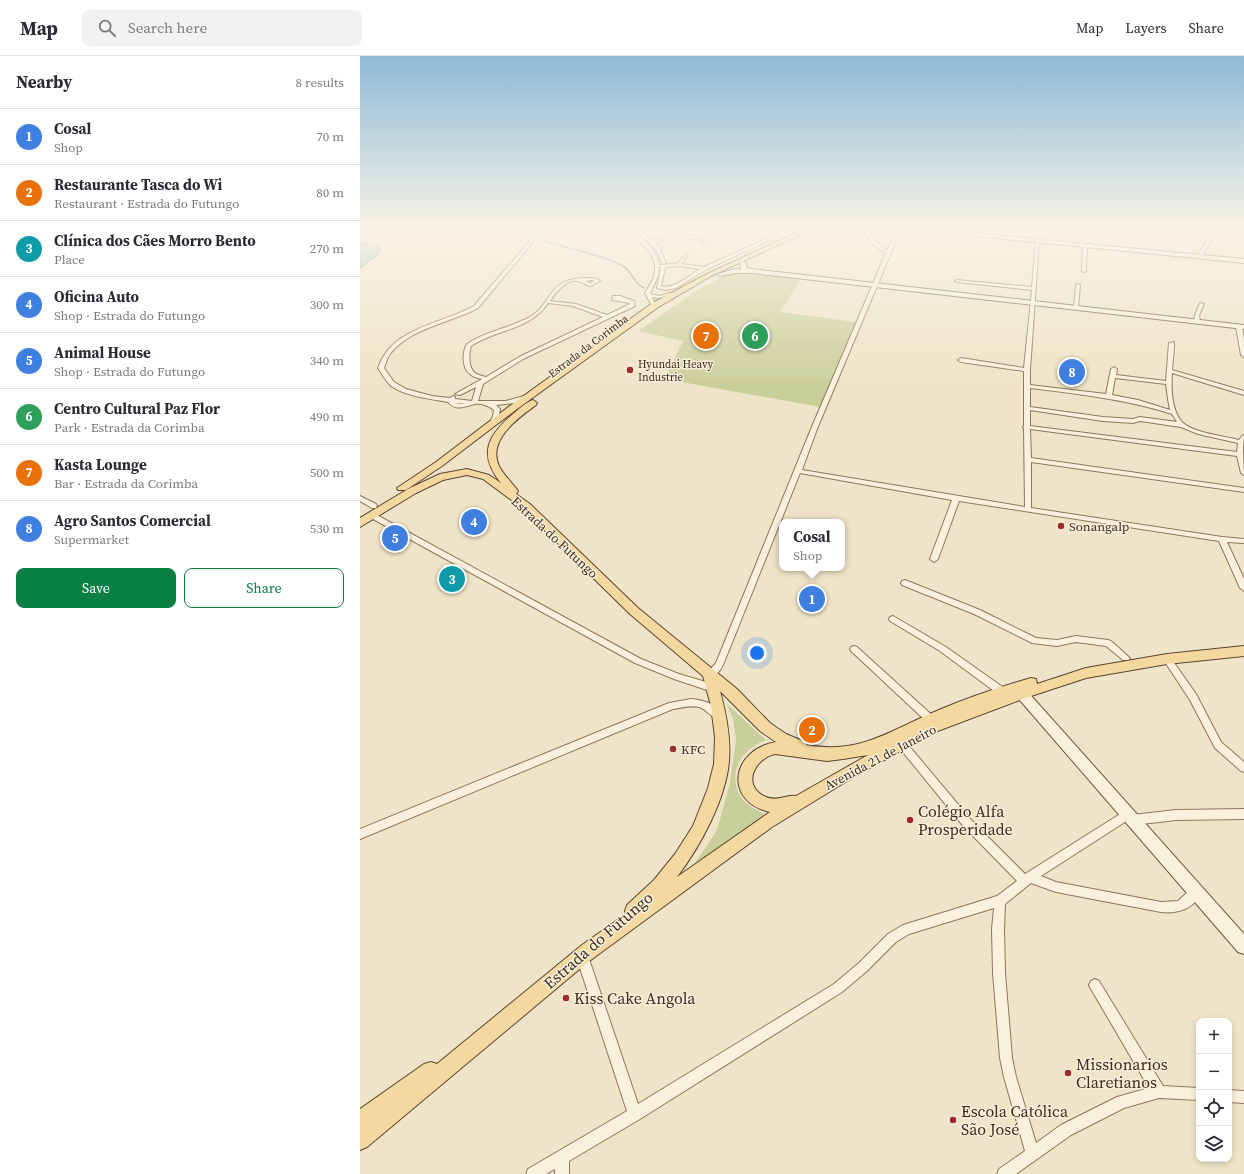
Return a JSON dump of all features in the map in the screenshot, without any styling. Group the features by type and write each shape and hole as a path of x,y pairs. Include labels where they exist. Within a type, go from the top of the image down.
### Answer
{"main road":[{"name":"Estrada da Corimba","path":"492,424 654,306 675,293 699,281"},
{"name":"Estrada da Corimba","path":"526,506 499,473 492,458 495,442 504,428 517,415 652,313 680,295 706,281"},
{"name":"Estrada do Futungo","path":"360,523 373,511 492,424"},
{"name":"Estrada do Futungo","path":"360,514 373,511 440,477 459,473 474,473 486,477 526,506 634,611 711,682 732,693 765,727 780,738 803,747 843,753"},
{"name":"Avenida 21 de Janeiro","path":"843,753 858,751 878,744 930,719 1001,691 1083,668 1148,654 1244,645"},
{"name":"Avenida 21 de Janeiro","path":"582,956 767,822 847,773 930,728 1022,694 1086,673 1167,659 1244,651"},
{"name":"Estrada do Futungo","path":"360,1140 582,956 655,892 682,859 695,839 711,800 722,761 722,737 711,682"},
{"path":"843,753 824,754 787,748 770,749 760,753 749,764 746,784 754,797 760,802 779,806 792,803 847,773"},
{"path":"360,1121 496,1026"}],"street":[{"path":"497,281 476,307 468,312 404,338 391,349 383,360 381,368 394,384 409,392 451,399 521,358 633,305 632,302 627,301"},
{"path":"486,379 476,376 468,369 466,352 469,346 477,341 532,318 542,310 559,286 570,281"},
{"path":"582,281 590,285 598,281"},
{"path":"654,281 648,291 648,295 654,306"},
{"path":"660,281 659,287 666,289 674,287 683,281"},
{"path":"834,281 1241,327 1244,355"},
{"path":"360,498 373,511 638,662 677,677 711,682 814,429 877,281"},
{"path":"960,281 1034,289"},
{"path":"1028,510 1026,426 1028,386 1027,370 1035,281"},
{"path":"1076,308 1078,285"},
{"path":"648,295 659,297 675,293"},
{"path":"548,302 574,305 607,317"},
{"path":"1197,322 1196,315 1202,304"},
{"path":"1172,343 1168,383 1174,413 1182,425"},
{"path":"961,360 1027,370"},
{"path":"1109,396 1114,369"},
{"path":"1170,371 1244,393"},
{"path":"1113,376 1168,383"},
{"path":"451,399 451,404 466,406 475,399 480,383"},
{"path":"1028,386 1109,396 1153,405 1174,413"},
{"path":"458,394 469,393 475,399 497,409 496,416 492,424"},
{"path":"482,402 511,402 528,397"},
{"path":"1027,408 1096,418 1133,421 1140,419 1182,425 1212,436 1242,440 1240,454 1244,473"},
{"path":"1026,426 1240,454"},
{"path":"1028,460 1244,490"},
{"path":"798,471 956,499 1244,541"},
{"path":"934,559 956,499"},
{"path":"1222,539 1244,588"},
{"path":"905,583 977,612 1035,641 1057,643 1076,639 1108,643 1116,648 1126,658"},
{"path":"893,619 943,649 1001,691"},
{"path":"854,649 930,719"},
{"path":"1167,659 1193,697 1218,745 1244,768"},
{"path":"1022,694 1244,946"},
{"path":"360,834 672,706 685,703 697,703 709,706 719,716"},
{"path":"901,743 968,824 1028,879 1056,887 1172,908 1181,906 1196,892"},
{"path":"532,1174 635,1114 786,1022 838,988 863,967 892,938 907,929 1000,901 1028,879 1130,817 1244,814"},
{"path":"1000,901 998,929 999,973 1006,1058 1010,1077 1033,1154"},
{"path":"582,956 635,1114"},
{"path":"1095,985 1159,1092"},
{"path":"1004,1174 1066,1130 1122,1102 1159,1092 1196,1094"},
{"path":"1232,1096 1244,1097"},
{"path":"562,1156 562,1174"}],"green space":[{"path":"714,281 799,281 780,312 856,322 820,407 665,379 683,341 638,331 696,291"},
{"path":"726,703 766,740 753,747 742,757 736,769 735,776 737,789 744,801 767,816 686,877 717,830 730,783 736,739 733,719"}],"waterway":[{"path":"636,281 644,288"}],"place":[{"name":"Kasta Lounge","path":"706,336"},
{"name":"Centro Cultural Paz Flor","path":"755,336"},
{"name":"Hyundai Heavy Industrie","path":"630,370"},
{"name":"Agro Santos Comercial","path":"1072,372"},
{"name":"Oficina Auto","path":"474,522"},
{"name":"Sonangalp","path":"1061,526"},
{"name":"Animal House","path":"395,538"},
{"name":"Clínica dos Cães Morro Bento","path":"452,579"},
{"name":"Cosal","path":"812,599"},
{"name":"Restaurante Tasca do Wi","path":"812,730"},
{"name":"KFC","path":"673,749"},
{"name":"Colégio Alfa Prosperidade","path":"910,820"},
{"name":"Kiss Cake Angola","path":"566,998"},
{"name":"Missionarios Claretianos","path":"1068,1073"},
{"name":"Escola Católica São José","path":"953,1120"}]}
